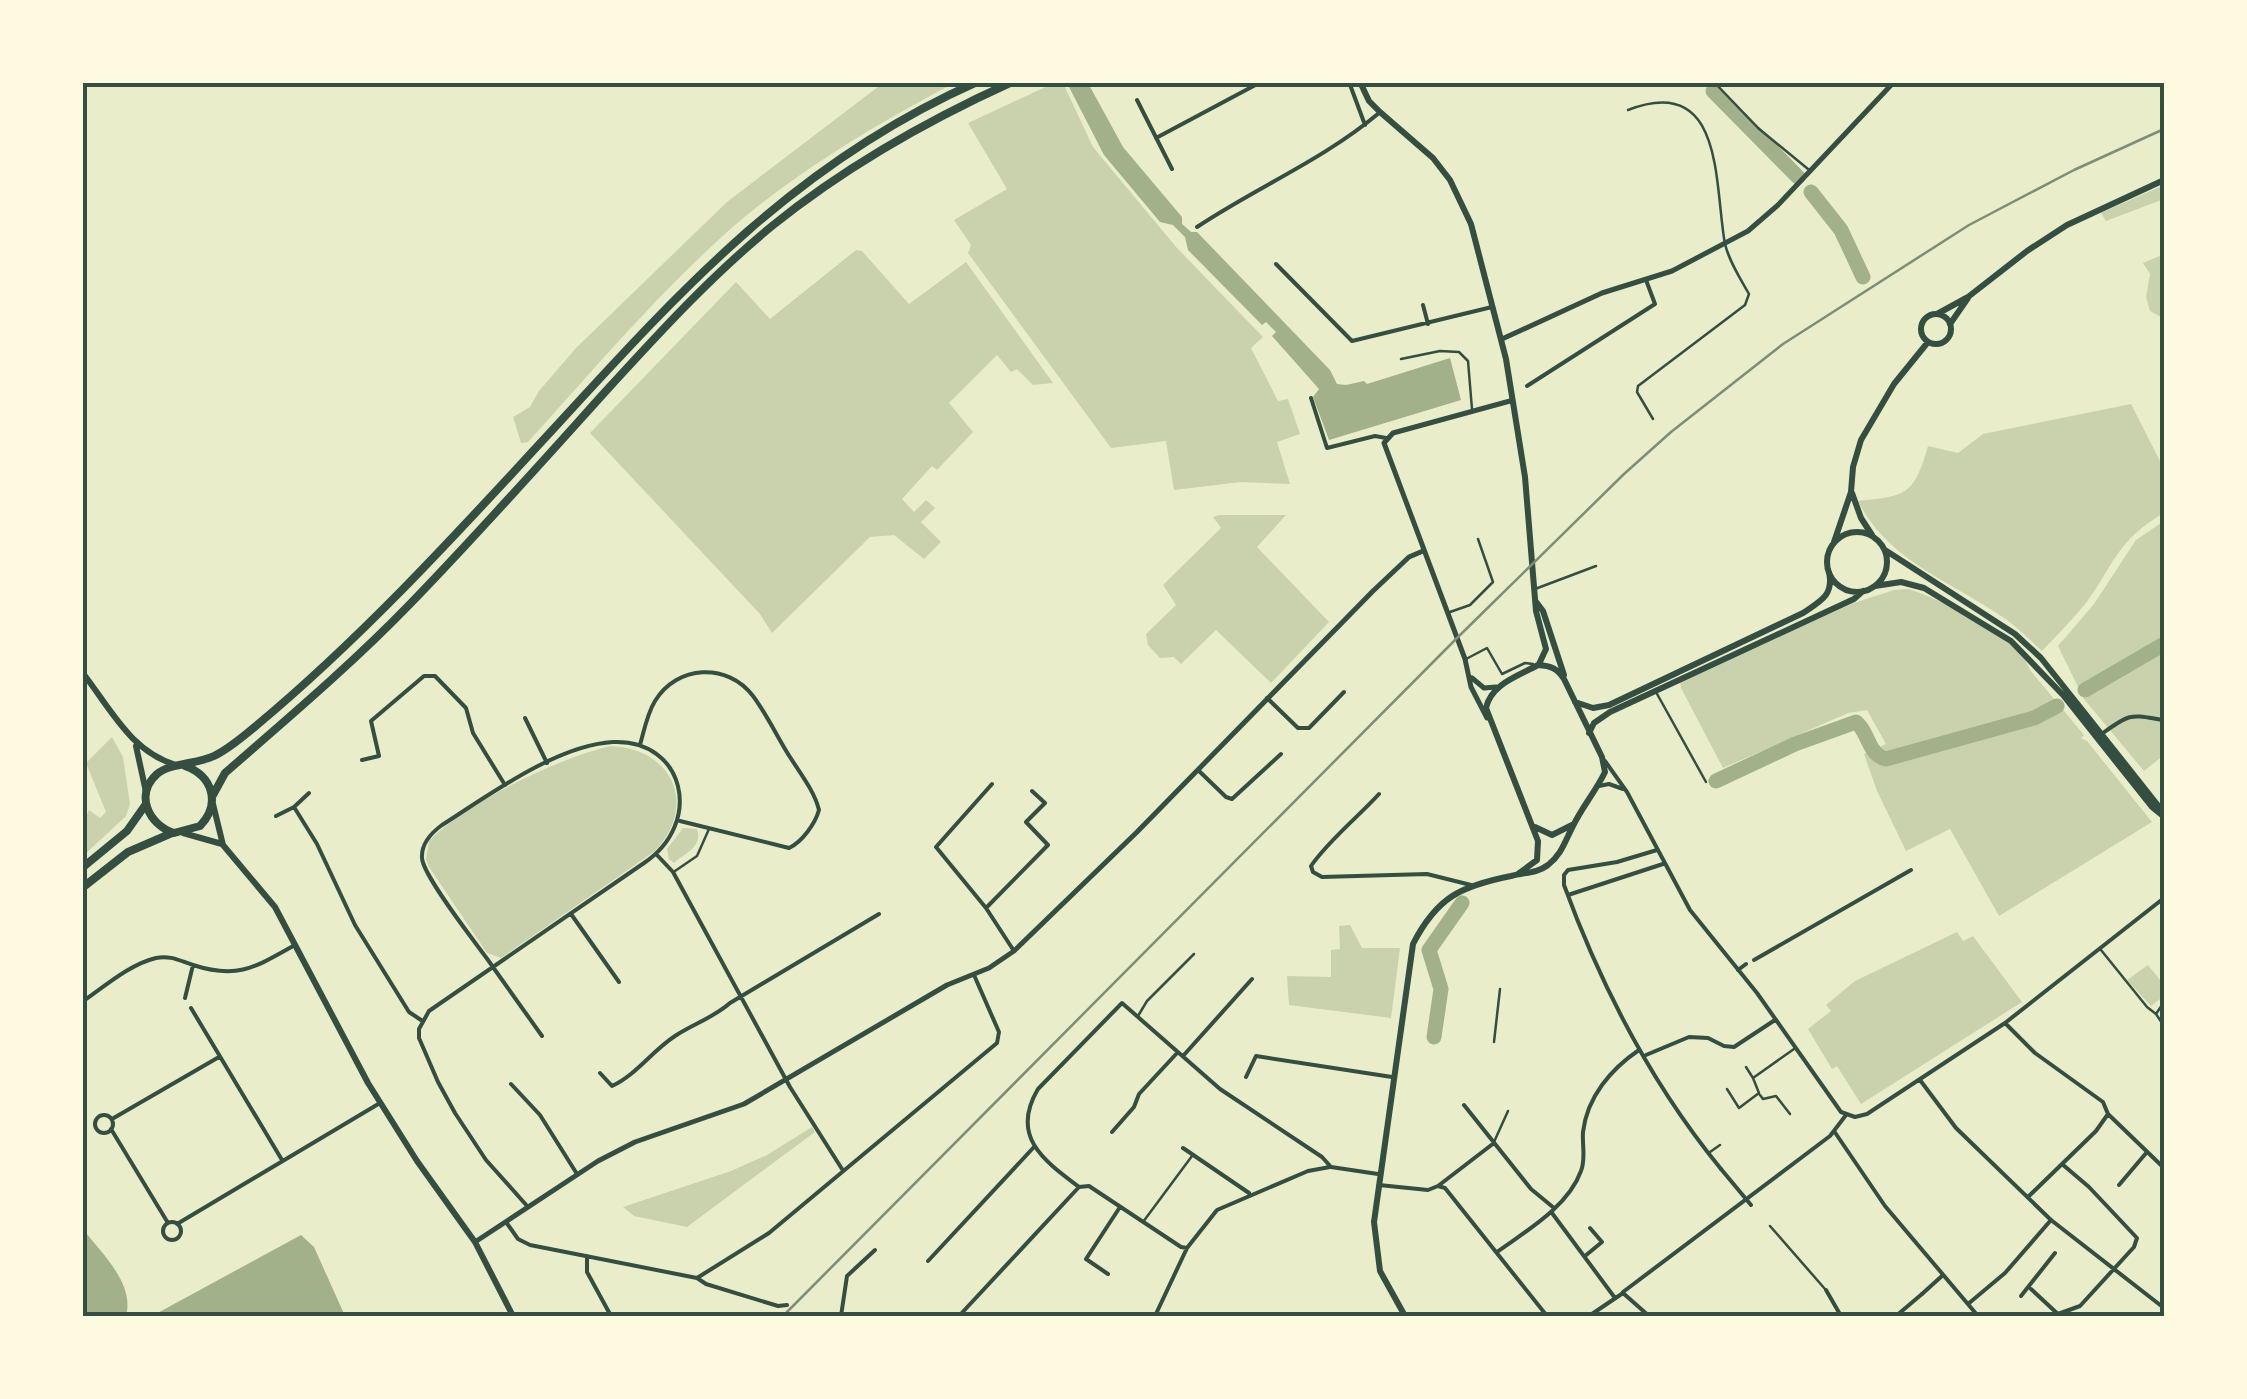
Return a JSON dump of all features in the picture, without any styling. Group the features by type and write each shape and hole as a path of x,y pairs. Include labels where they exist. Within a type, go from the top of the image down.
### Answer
{"highway":[{"path":"178,833 155,823 146,804 146,794 157,774 216,756 244,736 363,630 657,315 734,240 801,186 862,145 977,82"},
{"path":"82,888 128,852 200,826 210,812 225,773 343,670 409,605 663,329 748,246 867,158 1012,82"},
{"path":"181,766 204,776 212,799"},
{"path":"82,868 127,830 146,804"}],"main road":[{"path":"1360,82 1380,112 1428,152 1450,180 1471,224 1502,339 1525,478 1534,590 1546,649 1538,665"},
{"path":"1968,297 1950,324 1945,341 1928,342 1921,332 1928,316 1968,297 2027,250 2108,204 2164,180"},
{"path":"1937,314 1950,324"},
{"path":"1928,342 1894,384 1861,440 1853,467 1856,508 1885,550 2015,634 2051,669 2164,815"},
{"path":"1574,702 1592,708 1609,704 1803,613 1829,593 1832,586 1828,554 1852,492"},
{"path":"1834,542 1852,532 1872,536"},
{"path":"1875,586 1885,574 1885,550"},
{"path":"1829,572 1846,590 1863,592"},
{"path":"1589,733 1602,716 1875,586 1902,582 1924,588 2011,641 2054,684 2140,792 2164,815"},
{"path":"1406,1316 1380,1271 1374,1222 1413,944 1436,908 1471,885 1532,874 1545,867 1558,855 1605,772 1602,757 1564,679 1543,612 1536,602"},
{"path":"1518,874 1537,860 1538,841 1488,718 1486,702 1498,686 1538,665 1554,667 1564,679"},
{"path":"82,672 136,744 154,758 181,766"},
{"path":"136,744 146,794"},
{"path":"212,799 223,844 276,908 380,1103 475,1242 509,1315"},
{"path":"1531,823 1538,831 1552,835 1573,825"},
{"path":"178,833 223,844"}],"street":[{"path":"1156,138 1261,82"},
{"path":"1350,82 1366,124"},
{"path":"1502,339 1602,293 1672,270 1748,231 1894,82"},
{"path":"1137,100 1172,169"},
{"path":"1197,228 1328,153 1380,112"},
{"path":"1276,264 1348,340 1360,341 1492,307"},
{"path":"1527,386 1655,304 1646,280"},
{"path":"1423,305 1428,324"},
{"path":"1310,398 1327,448 1376,436 1386,438 1510,400"},
{"path":"1386,438 1386,452 1465,659 1471,687 1488,718"},
{"path":"475,1242 577,1174 636,1142 744,1104 946,985 1014,952 1385,580 1409,557 1423,551"},
{"path":"640,746 654,703 679,678 698,672 718,672 731,677 754,696 819,810 796,844 788,848 680,821"},
{"path":"378,756 370,721 424,676 435,676 466,708 473,734 505,785"},
{"path":"1470,676 1484,688 1498,686"},
{"path":"1268,698 1298,728 1309,728 1344,692"},
{"path":"2103,733 2128,716 2142,714 2164,720"},
{"path":"525,718 547,763"},
{"path":"528,1207 486,1160 455,1113 419,1038 422,1021 429,1012 493,967 657,854 670,840 680,821 682,800 675,777 666,764 640,746 600,744 547,763 430,834 421,856 424,866 493,967 542,1036"},
{"path":"1198,770 1232,799 1280,754"},
{"path":"362,760 387,756"},
{"path":"1602,757 1627,792 1690,910 1846,1115 1864,1116 2006,1023 2164,898"},
{"path":"992,784 936,847 986,908 1014,952"},
{"path":"1598,786 1618,785 1627,792"},
{"path":"986,908 1048,845 1026,822 1045,803 1032,791"},
{"path":"276,816 309,793"},
{"path":"1379,794 1338,838 1326,845 1312,866 1313,872 1322,877 1427,874 1471,885"},
{"path":"294,806 355,925 409,1012 422,1021"},
{"path":"1656,847 1617,862 1568,870 1564,886 1602,978 1640,1049 1709,1153 1749,1203"},
{"path":"657,854 673,872 787,1080 843,1170"},
{"path":"1568,896 1664,864"},
{"path":"1754,960 1911,870"},
{"path":"571,914 619,982"},
{"path":"600,1073 612,1086 623,1082 674,1036 709,1020 879,914"},
{"path":"82,1002 152,959 170,956 193,965 237,973 296,945"},
{"path":"1738,970 1746,964"},
{"path":"185,998 193,965"},
{"path":"698,1278 769,1233 997,1044 1000,1032 974,974"},
{"path":"1112,1132 1134,1108 1139,1094 1252,979"},
{"path":"1188,1248 1181,1248 1089,1186 1079,1186 1050,1165 1034,1147 1027,1122 1029,1104 1038,1089 1122,1002 1220,1089 1322,1157 1331,1167"},
{"path":"191,1008 282,1160"},
{"path":"1646,1056 1689,1036 1734,1046 1775,1020"},
{"path":"2006,1023 2035,1054 2106,1104 2108,1114 2164,1168"},
{"path":"1497,1252 1552,1210 1581,1173 1584,1123 1591,1105 1614,1070 1640,1049"},
{"path":"1246,1077 1256,1056 1392,1076"},
{"path":"112,1120 219,1057"},
{"path":"1920,1080 1956,1128 2052,1220 2164,1308"},
{"path":"511,1084 540,1115 577,1174"},
{"path":"168,1223 177,1224 380,1103"},
{"path":"1464,1105 1552,1210 1615,1298"},
{"path":"2028,1196 2096,1132 2108,1114"},
{"path":"111,1129 102,1132 95,1122 104,1115 112,1120"},
{"path":"1589,1316 1749,1203 1834,1131 1846,1115"},
{"path":"112,1120 111,1129 168,1223"},
{"path":"1834,1131 1884,1206 1978,1316"},
{"path":"1377,1184 1428,1190 1494,1143"},
{"path":"928,1262 1034,1147"},
{"path":"1183,1148 1250,1194"},
{"path":"2119,1185 2147,1152"},
{"path":"2030,1288 2059,1315 2080,1306 2134,1247 2134,1232 2062,1164"},
{"path":"1155,1316 1188,1248 1218,1210 1308,1171 1331,1167 1378,1174"},
{"path":"959,1316 1079,1186"},
{"path":"1438,1186 1445,1188 1547,1316"},
{"path":"1108,1274 1086,1260 1120,1207"},
{"path":"1968,1304 2005,1273 2052,1220"},
{"path":"506,1222 522,1242 698,1278 724,1290 778,1306 787,1305"},
{"path":"168,1223 163,1234 170,1240 179,1236 177,1224"},
{"path":"2164,1224 2164,1237"},
{"path":"1584,1257 1602,1242 1590,1228"},
{"path":"841,1316 848,1276 874,1250"},
{"path":"2021,1296 2055,1253"},
{"path":"588,1256 587,1272 611,1316"},
{"path":"1896,1316 1943,1275"},
{"path":"1826,1290 1841,1316"},
{"path":"1622,1293 1649,1316"},
{"path":"807,1314 832,1316"}],"lane":[{"path":"1714,82 1758,128 1810,171"},
{"path":"1628,110 1648,102 1674,101 1695,116 1713,146 1726,244 1749,300 1638,386 1637,392 1652,419"},
{"path":"1401,360 1440,350 1459,352 1468,361 1472,411"},
{"path":"1447,614 1470,605 1493,582 1478,539"},
{"path":"1534,590 1596,566"},
{"path":"1465,659 1487,648 1502,674 1525,663 1538,665"},
{"path":"1656,691 1706,782"},
{"path":"673,872 697,856 710,828"},
{"path":"1562,906 1571,902"},
{"path":"2101,950 2164,1026"},
{"path":"1138,1016 1147,1001 1194,954"},
{"path":"1494,1042 1500,989"},
{"path":"2156,1014 2164,1002"},
{"path":"1754,1078 1794,1049"},
{"path":"1746,1067 1759,1094 1764,1099 1776,1096 1790,1114"},
{"path":"1727,1088 1740,1108 1759,1094"},
{"path":"1494,1143 1508,1111"},
{"path":"1709,1153 1720,1145"},
{"path":"1143,1222 1193,1155"},
{"path":"1770,1226 1826,1290"}],"shaded area":[{"path":"883,83 954,83 841,148 735,225 654,303 528,442 521,443 513,417 530,407 576,348 727,202"},
{"path":"1054,83 1063,83 1093,147 1177,248 1263,337 1251,348 1278,401 1288,399 1300,434 1277,442 1290,484 1241,482 1174,490 1166,441 1111,448 968,253 971,245 954,220 1007,189 968,123"},
{"path":"1067,83 1088,83 1123,147 1182,217 1182,224 1197,232 1330,370 1337,384 1367,384 1450,358 1461,400 1329,440 1313,397 1319,389 1272,336 1276,332 1266,322 1262,325 1188,250 1185,237 1173,225 1160,222 1104,155"},
{"path":"2164,185 2164,199 2106,221 2101,213"},
{"path":"856,250 862,251 909,304 966,262 1053,383 1033,385 1017,369 1011,372 997,355 949,403 973,432 937,470 932,466 902,499 914,512 926,500 935,508 921,522 941,542 924,559 894,535 870,537 772,633 760,614 590,433 736,282 770,319"},
{"path":"2164,254 2164,324 2161,317 2150,311 2146,297 2150,274 2143,263"},
{"path":"2131,404 2164,469 2164,513 2126,543 2086,603 2042,651 2007,620 1905,556 1871,522 1858,501 1906,490 1918,475 1928,446 1958,453 1983,434"},
{"path":"1286,515 1257,547 1329,622 1271,683 1216,630 1181,664 1174,657 1160,658 1148,645 1146,634 1176,605 1163,585 1221,528 1213,517"},
{"path":"2164,521 2164,652 2160,655 2164,664 2164,755 2144,771 2084,699 2058,646 2094,604 2136,540"},
{"path":"1908,589 1958,610 2012,645 2084,735 2081,738 2152,822 1999,916 1950,829 1906,851 1864,754 1886,744 1867,710 1848,713 1723,768 1681,688 1680,681 1854,603"},
{"path":"112,737 123,757 130,804 126,816 83,856 83,823 89,810 100,818 106,812 86,763"},
{"path":"611,746 632,749 664,768 676,798 675,816 668,833 655,851 501,958 487,953 429,867 429,841 465,812 514,783"},
{"path":"683,828 697,829 697,841 674,863 667,849"},
{"path":"1350,925 1362,948 1400,948 1391,1018 1289,1005 1287,976 1331,977 1331,950 1340,949 1339,926"},
{"path":"1957,932 1963,941 1973,936 2022,1002 1861,1104 1837,1066 1832,1069 1808,1029 1831,1011 1826,1005 1855,981"},
{"path":"2148,965 2164,985 2164,996 2151,1006 2127,980"},
{"path":"812,1127 815,1132 687,1227 634,1216 623,1207 731,1171 767,1155"},
{"path":"82,1228 121,1280 126,1292 126,1316 83,1316"},
{"path":"301,1235 314,1247 345,1316 152,1316"}],"waterway":[{"path":"1713,91 1798,177"},
{"path":"1811,192 1841,230 1863,277"},
{"path":"2085,690 2164,644"},
{"path":"1716,781 1795,744 1856,722 1876,753 1886,759 2034,718 2057,706"},
{"path":"1434,1037 1441,989 1429,950 1462,903"}],"railway":[{"path":"783,1316 1457,638 1671,432 1783,344 1969,225 2164,129"}]}
